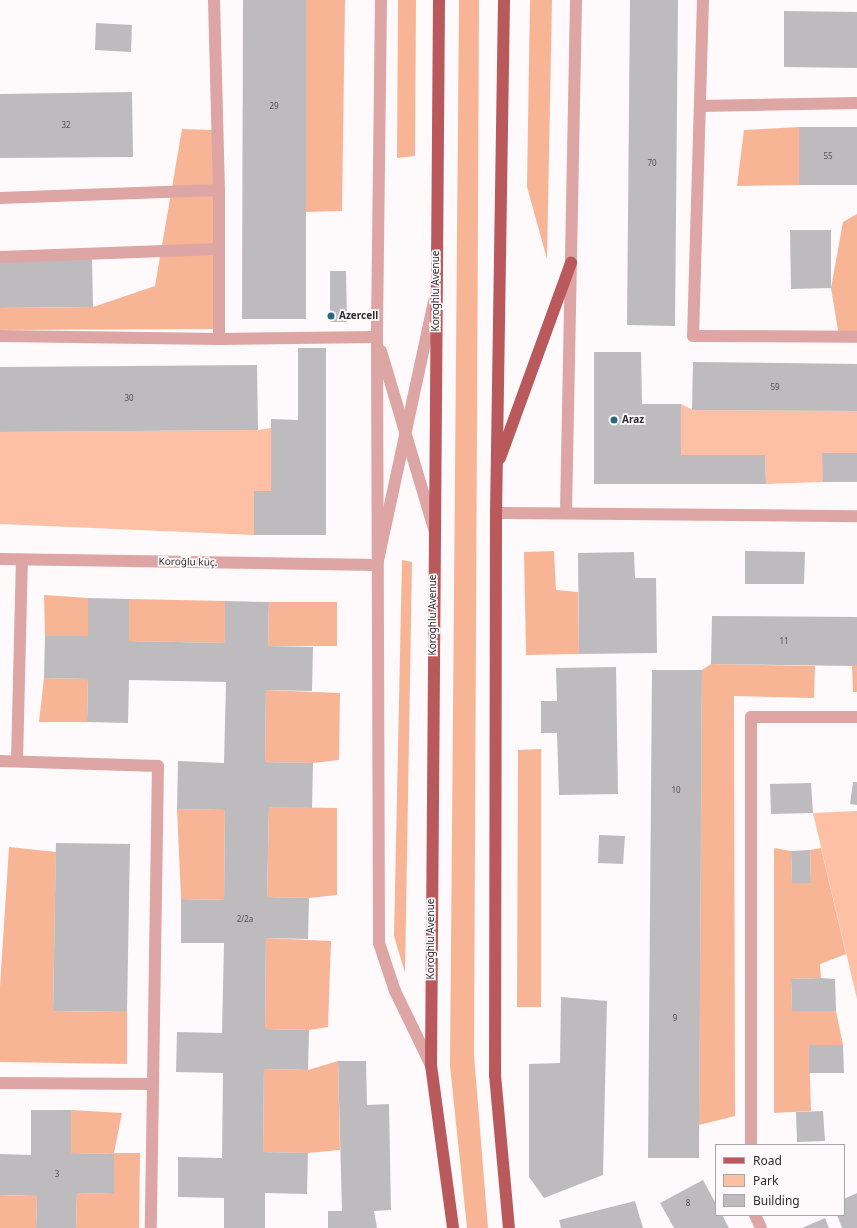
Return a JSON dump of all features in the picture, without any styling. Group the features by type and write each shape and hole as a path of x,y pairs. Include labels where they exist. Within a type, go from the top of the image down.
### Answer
{"main road":[{"name":"Koroghlu Avenue","path":"439,0 431,1065 453,1228"},
{"path":"504,0 496,513 495,1075 509,1228"},
{"path":"497,467 571,263"}],"street":[{"path":"214,0 219,190 219,339"},
{"path":"381,0 376,337 380,943 395,992 431,1065"},
{"path":"566,513 576,0"},
{"path":"703,0 693,336 857,337"},
{"path":"700,106 857,103"},
{"path":"0,198 219,190"},
{"path":"0,257 218,249"},
{"path":"377,565 436,292"},
{"path":"0,336 219,339 376,337"},
{"path":"376,337 434,531"},
{"path":"496,513 857,516"},
{"name":"Koroğlu küç.","path":"0,559 377,565"},
{"path":"17,761 22,560"},
{"path":"751,1144 751,717 857,717"},
{"path":"0,761 158,766 151,1228"},
{"path":"0,1083 153,1084"},
{"path":"755,1216 761,1228"}],"green space":[{"path":"681,404 693,410 857,411 857,453 823,453 823,482 766,484 765,455 681,455"},
{"path":"271,428 271,491 254,535 0,524 0,432 258,430"},
{"path":"857,811 857,999 813,813"}],"shaded area":[{"path":"306,0 345,0 342,211 306,212"},
{"path":"398,0 416,0 415,156 397,158"},
{"path":"459,0 479,0 474,1055 488,1228 467,1228 450,1066"},
{"path":"530,0 552,0 547,259 527,187"},
{"path":"799,127 799,185 737,186 744,130"},
{"path":"182,129 215,130 216,329 0,330 0,308 93,307 155,286"},
{"path":"857,214 857,337 839,336 831,288 843,222"},
{"path":"554,551 556,590 578,592 579,654 526,655 524,552"},
{"path":"402,560 412,562 405,973 394,936"},
{"path":"44,595 88,598 88,636 45,636"},
{"path":"129,599 225,601 225,643 129,641"},
{"path":"269,602 337,602 337,646 268,646"},
{"path":"711,664 815,666 814,698 734,696 735,1116 699,1125 702,670"},
{"path":"852,666 857,666 857,692 853,692"},
{"path":"44,678 88,679 87,722 39,722"},
{"path":"266,690 340,693 339,760 313,763 265,762"},
{"path":"541,749 541,1007 517,1007 518,750"},
{"path":"269,807 337,808 337,895 309,898 267,897"},
{"path":"177,809 225,810 224,900 181,899"},
{"path":"9,847 56,852 53,1011 127,1012 127,1064 0,1062 0,987"},
{"path":"774,848 791,851 792,883 811,882 810,850 821,848 846,954 820,964 821,978 791,979 792,1011 836,1011 843,1045 809,1045 811,1111 774,1113"},
{"path":"266,938 331,941 328,1027 309,1030 265,1029"},
{"path":"338,1061 340,1150 308,1153 263,1152 264,1069 308,1070"},
{"path":"71,1110 122,1113 114,1153 140,1153 139,1228 76,1228 77,1193 114,1194 114,1154 71,1153"},
{"path":"0,1195 37,1196 36,1228 0,1228"}],"building":[{"path":"243,0 306,0 306,319 242,319"},
{"path":"630,0 678,0 675,326 627,325"},
{"path":"784,11 857,12 857,68 784,67"},
{"path":"96,23 132,25 131,52 95,50"},
{"path":"132,92 133,157 0,158 0,94"},
{"path":"799,127 857,127 857,185 799,185"},
{"path":"790,230 831,230 831,288 791,289"},
{"path":"92,258 93,307 0,308 0,259"},
{"path":"330,271 346,271 347,322 330,322"},
{"path":"298,348 326,348 326,535 254,535 254,491 271,491 271,419 298,420"},
{"path":"594,352 641,352 642,404 681,404 681,455 765,455 766,484 594,484"},
{"path":"693,362 857,364 857,411 692,410"},
{"path":"257,365 258,430 0,432 0,367"},
{"path":"822,453 857,453 857,482 823,482"},
{"path":"745,551 805,552 804,584 745,584"},
{"path":"634,552 635,578 656,578 657,653 579,654 578,553"},
{"path":"88,598 129,599 129,641 225,643 225,601 269,602 268,646 313,647 312,691 266,690 265,762 313,763 312,808 269,807 267,897 309,898 308,939 266,938 265,1029 309,1030 308,1070 264,1069 263,1152 308,1153 307,1194 265,1193 265,1228 224,1228 224,1198 178,1197 178,1157 222,1158 223,1073 176,1072 177,1032 222,1033 224,943 181,943 181,899 224,900 225,810 177,809 178,761 224,763 226,682 129,680 128,723 87,722 88,679 44,678 45,636 88,636"},
{"path":"712,616 857,617 857,666 711,664"},
{"path":"616,667 618,794 559,795 557,733 541,733 541,701 557,701 556,668"},
{"path":"652,670 702,670 699,1158 648,1158"},
{"path":"853,782 857,782 857,805 850,804"},
{"path":"811,783 813,813 771,814 770,784"},
{"path":"599,835 625,836 623,864 598,863"},
{"path":"56,843 130,844 127,1012 53,1011"},
{"path":"810,850 811,883 792,883 791,851"},
{"path":"791,979 835,979 836,1011 792,1011"},
{"path":"561,997 607,1001 603,1175 544,1198 529,1177 529,1064 560,1063"},
{"path":"809,1045 843,1045 844,1073 809,1073"},
{"path":"338,1061 366,1061 367,1105 389,1104 391,1210 374,1211 377,1228 328,1228 328,1211 342,1211"},
{"path":"31,1110 71,1110 71,1153 114,1154 114,1194 77,1193 76,1228 36,1228 37,1196 0,1195 0,1154 31,1155"},
{"path":"823,1111 825,1141 797,1142 796,1112"},
{"path":"703,1180 715,1202 715,1216 723,1216 729,1228 674,1228 660,1203"},
{"path":"857,1193 857,1228 842,1228 837,1216 845,1216 845,1199"},
{"path":"635,1201 643,1228 561,1228 559,1220"},
{"path":"825,1218 829,1228 802,1228"}],"place":[{"name":"Azercell","path":"331,316"},
{"name":"Araz","path":"614,420"}]}
